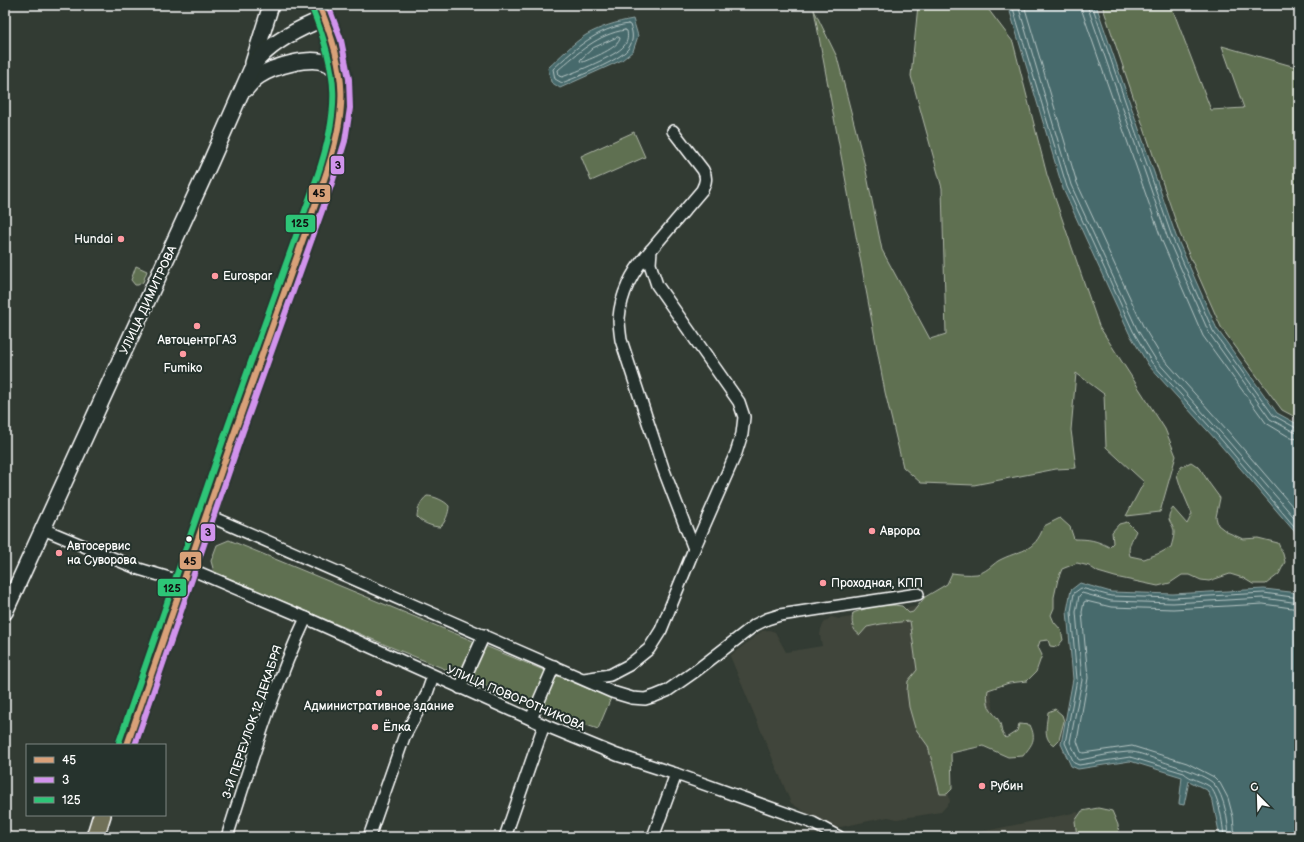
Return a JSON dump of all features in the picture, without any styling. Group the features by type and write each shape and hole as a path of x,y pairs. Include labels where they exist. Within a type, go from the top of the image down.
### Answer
{"main road":[{"path":"250,70 271,5"},
{"path":"126,744 311,219 335,146 340,125 342,107 341,79 336,48 322,12"},
{"name":"УЛИЦА ДИМИТРОВА","path":"5,612 211,161 250,70 259,58 287,36 309,25 322,12"},
{"path":"240,95 260,76 281,67 300,62 315,60 328,63 335,69 341,79"},
{"path":"95,837 102,816"}],"street":[{"path":"673,131 703,170 706,175 706,183 702,190 639,264 629,280 622,298 619,319 621,340 663,468 694,549"},
{"path":"584,679 610,675 629,665 649,649 661,630 694,549 736,453 742,434 744,417 740,402 657,285 650,264 650,250"},
{"path":"206,515 612,692 632,698 645,698 667,691 697,670 755,625 767,619 780,615 918,594"},
{"name":"УЛИЦА ПОВОРОТНИКОВА","path":"43,529 139,569 186,575 306,618 460,688 617,756 676,774 813,823 839,837"},
{"name":"3-Й ПЕРЕУЛОК 12 ДЕКАБРЯ","path":"227,837 262,732 294,644 306,618"},
{"path":"460,688 484,635"},
{"path":"531,719 554,666"},
{"path":"369,837 404,737 426,696 433,676"},
{"path":"505,837 544,725"},
{"path":"653,837 676,774"}],"shaded area":[{"path":"976,597 998,739 942,747 950,802 941,812 897,819 888,817 831,829 791,803 730,656 762,631 769,630 775,632 786,652 822,646 820,635 821,629 824,623 831,617 839,619"},
{"path":"1078,812 1083,837 957,837"}],"green space":[{"path":"918,5 985,5 1013,42 1047,175 1099,326 1165,429 1176,456 1160,512 1126,516 1144,482 1106,447 1104,394 1076,373 1071,430 1076,468 1056,469 974,485 921,483 903,467 885,392 814,10 837,57 865,166 882,250 930,339 946,334 942,188 911,76"},
{"path":"1102,5 1171,5 1211,110 1244,108 1222,46 1299,68 1299,419 1282,410 1221,327 1180,234"},
{"path":"634,132 645,157 591,181 581,156"},
{"path":"136,266 147,271 143,282 138,285 135,285 131,280"},
{"path":"1191,462 1200,468 1220,498 1216,517 1218,525 1227,532 1243,539 1258,538 1278,543 1285,562 1279,574 1266,584 1253,584 1243,578 1230,574 1209,581 1201,580 1190,575 1182,575 1170,583 1158,586 1115,577 1098,572 1089,566 1077,563 1062,569 1058,579 1054,597 1054,608 1051,615 1054,622 1061,630 1063,640 1057,647 1050,646 1048,640 1040,641 1038,647 1042,655 1036,672 1027,681 1009,683 988,690 989,707 998,719 1004,736 1006,738 1017,731 1019,724 1030,725 1033,734 1031,745 1023,756 1008,757 983,746 951,753 952,789 947,794 940,794 928,746 915,728 909,707 907,691 908,681 917,670 910,621 867,627 860,635 855,631 853,626 853,613 883,605 902,606 909,613 913,612 925,597 947,584 952,573 977,574 983,572 998,561 1026,550 1036,542 1044,526 1060,518 1070,527 1074,539 1092,540 1109,547 1113,543 1112,532 1119,524 1127,522 1136,531 1130,547 1130,556 1144,559 1160,553 1171,547 1174,529 1169,516 1173,508 1187,524 1192,514 1177,475 1181,467"},
{"path":"427,496 439,499 449,506 444,523 440,527 428,524 417,517 420,505"},
{"path":"229,540 611,698 598,729 560,716 386,645 214,572 211,561 217,545"},
{"path":"1055,709 1062,715 1064,721 1059,740 1054,745 1048,739 1046,726 1048,712"},
{"path":"1098,808 1112,811 1118,825 1119,837 1077,837 1075,821 1082,811"}],"water":[{"path":"1008,5 1096,5 1176,236 1217,329 1277,413 1299,425 1299,540 1294,531 1216,440 1149,366 1129,333 1063,189"},
{"path":"633,19 638,36 633,51 622,60 560,88 551,82 548,68 571,46 591,32 614,23"},
{"path":"1080,583 1111,592 1173,594 1264,589 1299,593 1299,837 1220,837 1213,802 1207,790 1189,781 1184,805 1179,804 1182,777 1130,761 1078,769 1071,766 1061,744 1073,679 1067,611 1071,590"}],"transit line":[{"name":"45","path":"127,744 332,155 341,112 340,72 329,29 319,5"},
{"name":"3","path":"135,744 243,431 332,183 345,141 350,108 349,79 341,40 328,5"},
{"name":"125","path":"119,742 228,426 317,177 330,132 333,111 332,73 321,31 312,8"}],"place":[{"name":"Hundai","path":"121,239"},
{"name":"Eurospar","path":"215,276"},
{"name":"АвтоцентрГАЗ","path":"197,326"},
{"name":"Fumiko","path":"183,354"},
{"name":"Аврора","path":"872,531"},
{"name":"Автосервис на Суворова","path":"59,553"},
{"name":"Проходная, КПП","path":"823,583"},
{"name":"Административное здание","path":"379,693"},
{"name":"Ёлка","path":"375,727"},
{"name":"Рубин","path":"982,786"}]}
